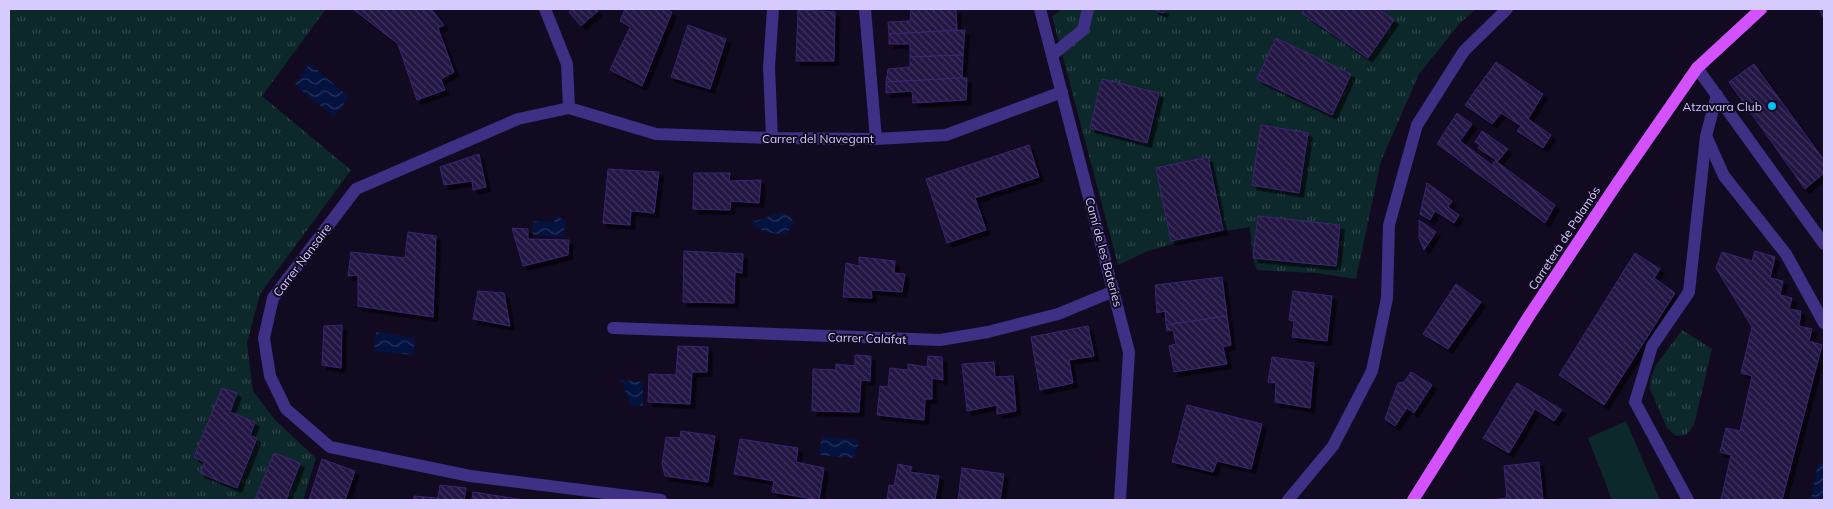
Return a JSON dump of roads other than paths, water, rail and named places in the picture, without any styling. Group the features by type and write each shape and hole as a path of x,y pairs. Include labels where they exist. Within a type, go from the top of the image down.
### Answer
{"main road":[{"name":"Carretera de Palamós","path":"1413,500 1529,316 1697,68 1761,9"}],"street":[{"path":"545,9 567,64 570,108"},
{"path":"772,138 769,67 773,9"},
{"path":"865,9 876,139"},
{"name":"Camí de les Bateries","path":"1040,9 1129,352 1120,500"},
{"path":"1052,55 1083,30 1088,9"},
{"path":"1288,500 1333,446 1372,371 1387,298 1390,225 1417,126 1464,52 1507,9"},
{"path":"1697,68 1824,244"},
{"name":"Carrer del Navegant","path":"570,108 656,134 876,139 946,135 1062,92"},
{"path":"1688,500 1635,402 1652,346 1689,292 1706,136 1717,95"},
{"name":"Carrer Nansaire","path":"570,108 518,119 356,190 272,298 264,338 270,376 286,409 330,447 470,476 595,496 661,500"},
{"path":"1706,136 1724,176 1786,254 1824,323"},
{"name":"Carrer Calafat","path":"613,328 940,340 988,332 1058,314 1114,290"}],"water":[{"path":"309,63 349,97 334,117 295,85"},
{"path":"781,212 790,216 794,224 785,235 765,232 750,223"},
{"path":"555,216 566,220 563,237 532,235 533,221 554,222"},
{"path":"376,332 415,338 413,355 374,351"},
{"path":"621,380 643,382 643,406 630,405"},
{"path":"822,436 859,440 855,458 819,455"},
{"path":"1818,463 1824,464 1824,500 1811,500"}],"place":[{"name":"Atzavara Club","path":"1772,106"}]}
